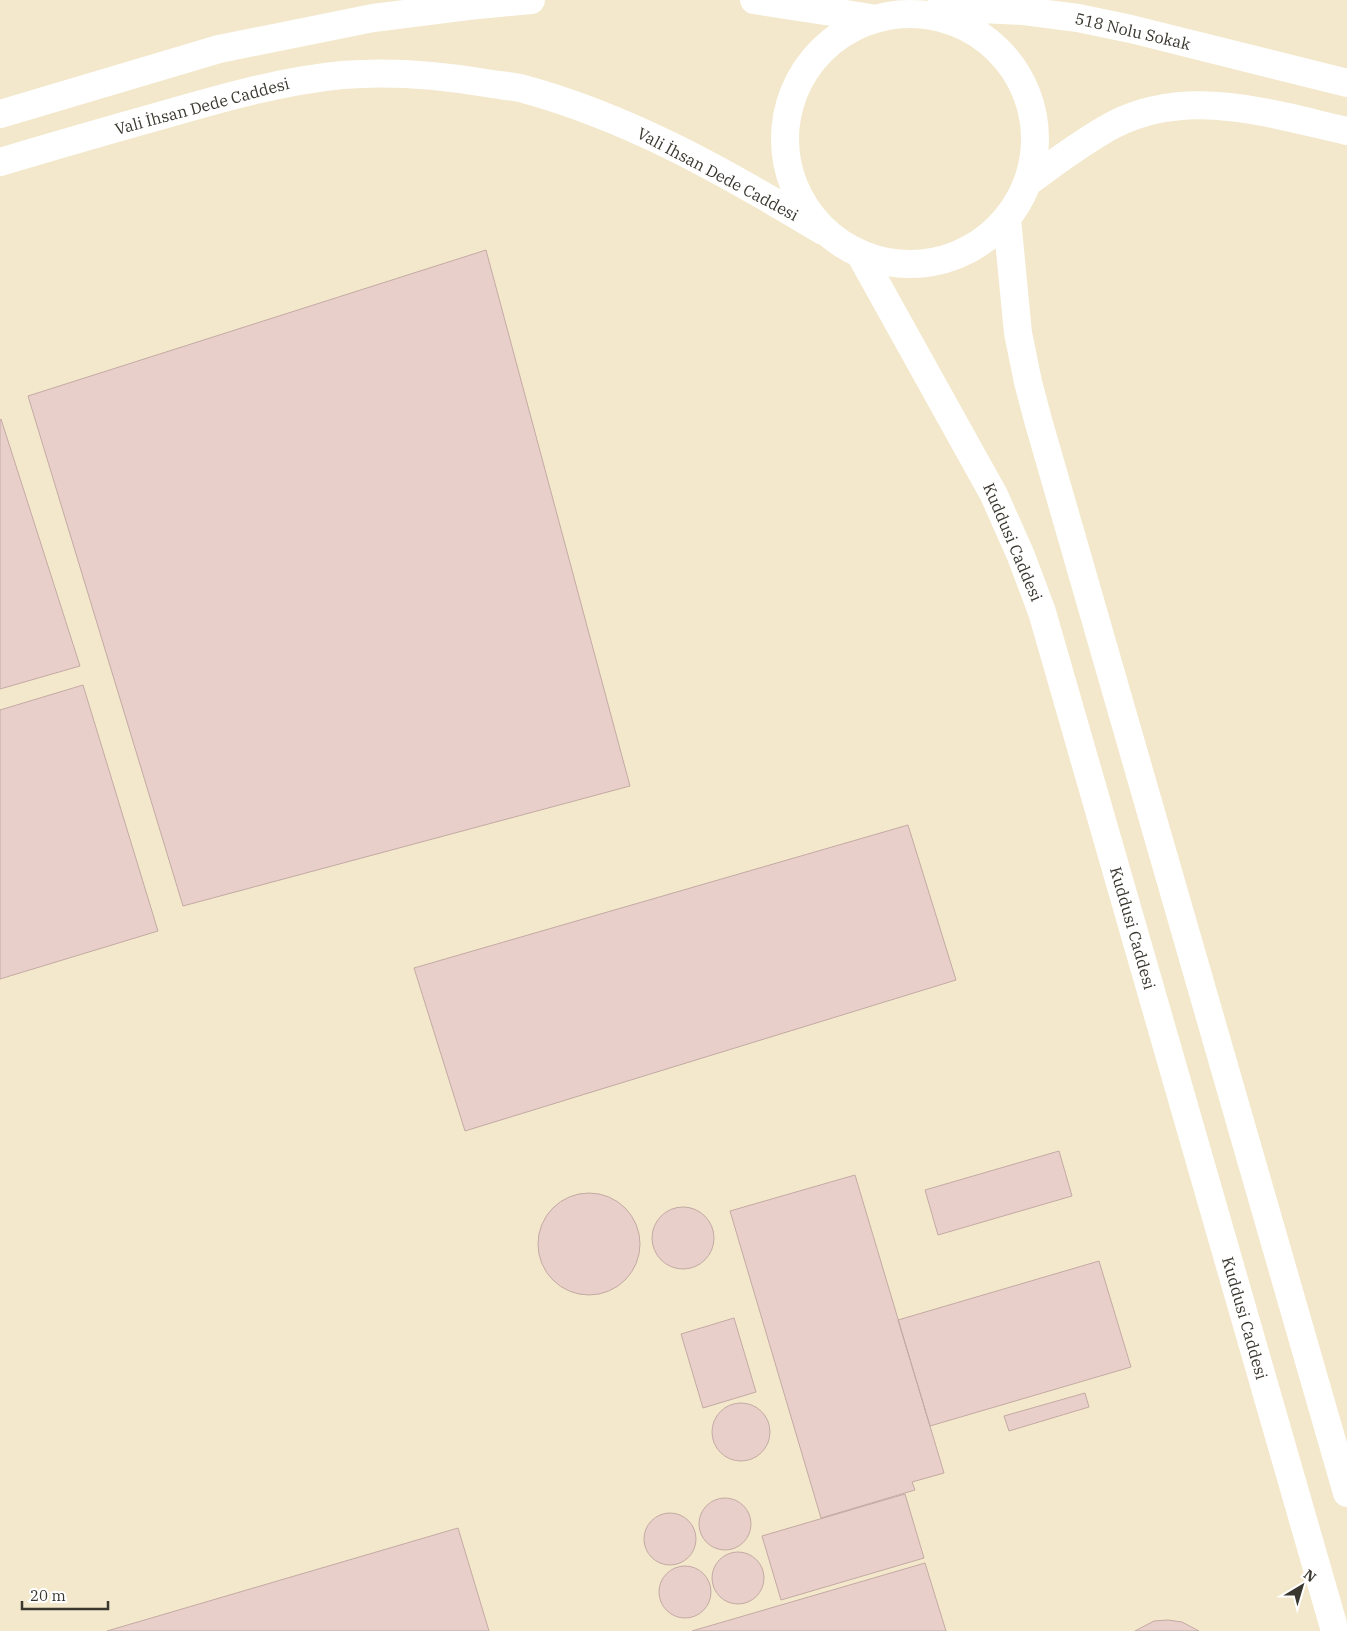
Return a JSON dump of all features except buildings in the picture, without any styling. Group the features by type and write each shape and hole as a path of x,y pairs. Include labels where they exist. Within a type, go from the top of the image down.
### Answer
{"street":[{"path":"0,114 219,49 373,18 531,0"},
{"path":"754,0 871,18"},
{"name":"518 Nolu Sokak","path":"871,18 915,12 979,9 1024,11 1078,18 1131,29 1347,83"},
{"path":"860,254 902,265 941,261 978,246 1007,219 1028,182 1036,148 1032,109 1017,72 991,43 958,22 915,12"},
{"path":"823,231 797,195 784,154 786,110 803,70 815,57 833,38 871,18"},
{"name":"Vali İhsan Dede Caddesi","path":"0,162 221,98 289,83 342,75 402,74 440,77 518,88 576,106 634,129 692,156 753,188 860,254"},
{"path":"1028,182 1114,124 1146,112 1178,106 1218,104 1265,112 1347,131"},
{"path":"1007,219 1018,333 1038,420 1347,1493"},
{"name":"Kuddusi Caddesi","path":"860,254 994,495 1021,556 1042,612 1335,1631"}],"shaded area":[{"path":"0,0 1347,0 1347,1631 0,1631"}]}
